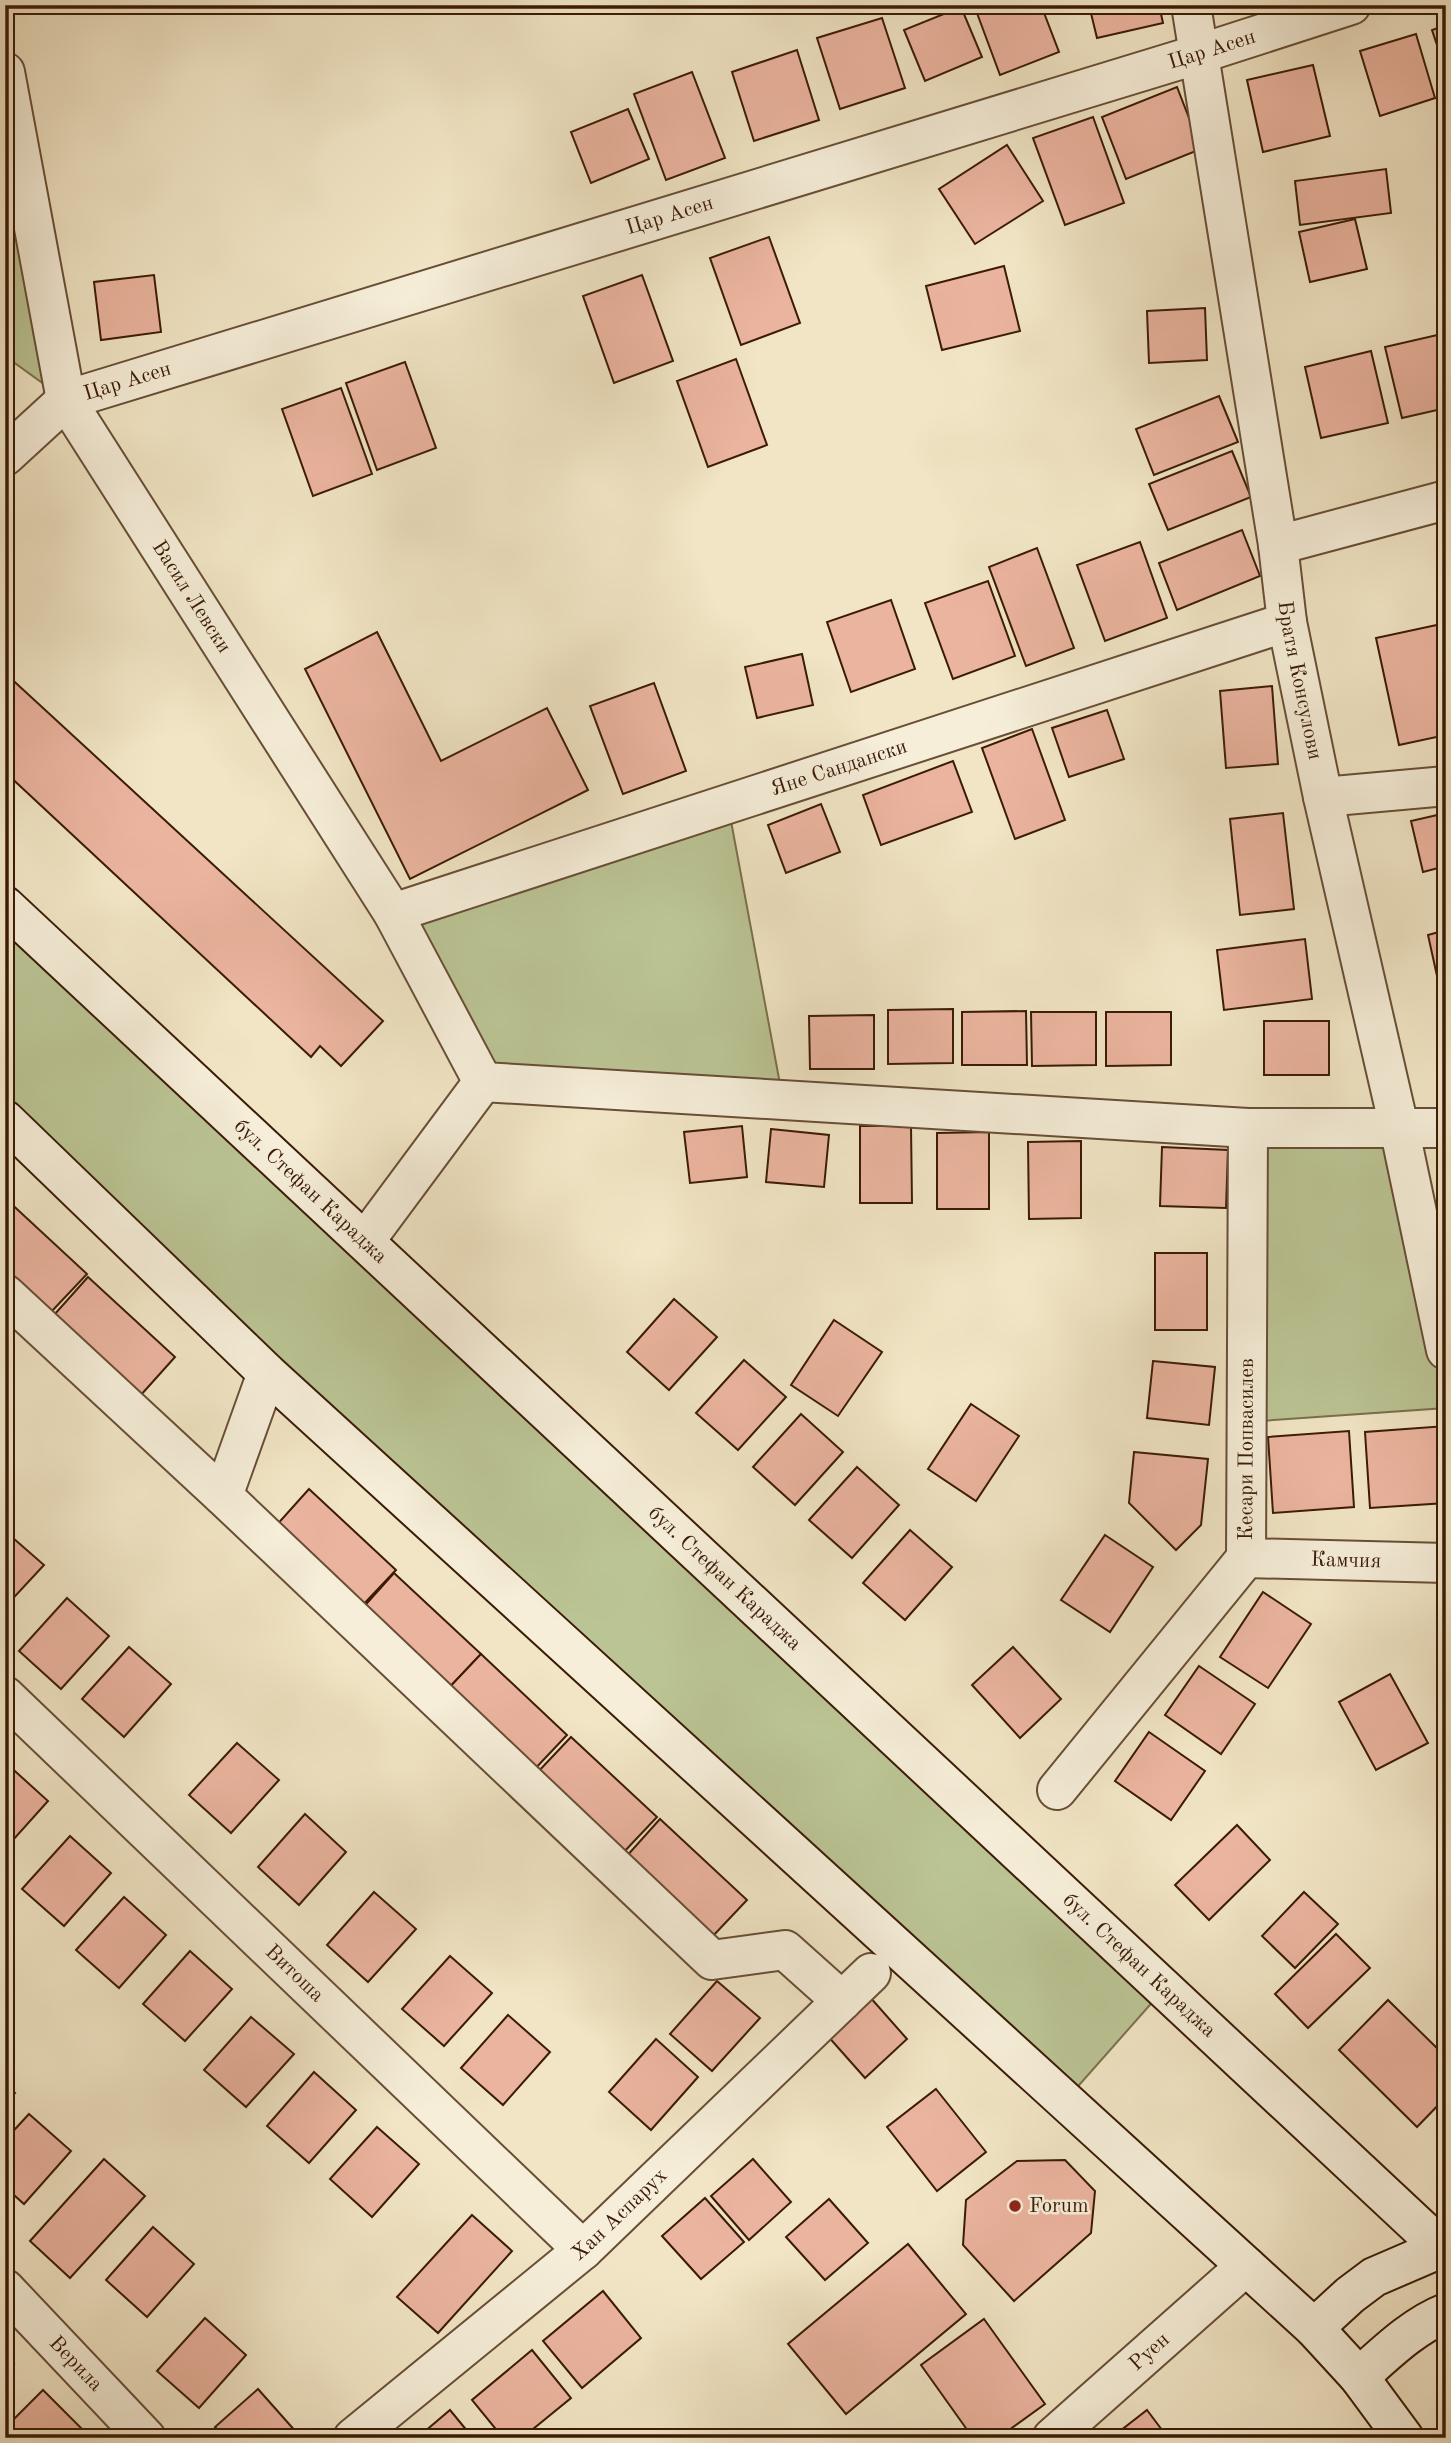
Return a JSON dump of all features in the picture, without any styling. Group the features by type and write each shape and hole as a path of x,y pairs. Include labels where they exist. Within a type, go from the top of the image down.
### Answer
{"street":[{"name":"Братя Консулови","path":"1191,5 1278,545 1287,622 1323,797 1399,1127 1446,1350"},
{"name":"Цар Асен","path":"5,456 66,400 1199,54 1351,5"},
{"name":"Васил Левски","path":"5,72 66,400 393,913 483,1082"},
{"path":"1278,545 1446,500"},
{"name":"Яне Сандански","path":"393,913 1287,622"},
{"path":"1323,797 1446,786"},
{"name":"бул. Стефан Караджа","path":"5,906 1444,2249"},
{"path":"365,1241 483,1082 1248,1128 1446,1128"},
{"path":"5,1119 267,1373 1314,2328 1359,2377 1404,2438"},
{"name":"Кесари Попвасилев","path":"1057,1790 1245,1558 1248,1128"},
{"path":"5,1294 223,1496 712,1960 785,1950 842,2001"},
{"path":"223,1496 267,1373"},
{"name":"Камчия","path":"1245,1558 1446,1563"},
{"name":"Витоша","path":"5,1696 583,2250"},
{"name":"Хан Аспарух","path":"353,2438 583,2250 872,1973"},
{"path":"1314,2328 1374,2277 1444,2249"},
{"name":"Руен","path":"1052,2438 1246,2266"},
{"name":"Верила","path":"5,2289 146,2438"},
{"path":"1359,2377 1396,2344 1446,2313"}],"green space":[{"path":"5,72 66,400 5,356"},
{"path":"728,805 783,1100 483,1082 393,913"},
{"path":"5,906 1164,1989 1065,2101 5,1120"},
{"path":"1399,1127 1446,1350 1446,1408 1246,1422 1248,1128"}],"building":[{"path":"974,5 1041,5 1059,52 1000,75"},
{"path":"1089,5 1159,5 1163,23 1097,38"},
{"path":"961,7 982,57 925,81 904,30"},
{"path":"882,18 905,88 840,109 817,38"},
{"path":"1446,25 1446,72 1432,30"},
{"path":"1416,34 1435,98 1380,116 1360,51"},
{"path":"797,50 819,120 754,141 732,72"},
{"path":"1313,65 1330,136 1263,152 1247,80"},
{"path":"692,72 725,158 666,180 634,94"},
{"path":"1177,87 1201,149 1126,179 1102,117"},
{"path":"628,109 649,159 591,183 571,132"},
{"path":"1093,117 1124,203 1065,225 1033,138"},
{"path":"1007,145 1043,201 975,244 939,189"},
{"path":"1386,169 1391,213 1300,225 1295,181"},
{"path":"1355,219 1367,269 1310,282 1299,232"},
{"path":"769,237 800,323 741,345 710,258"},
{"path":"1004,266 1020,331 942,350 926,286"},
{"path":"154,275 161,332 101,340 94,282"},
{"path":"642,275 673,361 614,383 583,296"},
{"path":"1205,308 1207,360 1149,363 1147,311"},
{"path":"1446,333 1446,408 1402,418 1385,347"},
{"path":"1371,351 1388,423 1321,438 1305,367"},
{"path":"736,359 767,445 708,467 677,381"},
{"path":"405,362 436,448 377,470 346,383"},
{"path":"341,388 372,474 313,496 282,409"},
{"path":"1219,396 1238,442 1154,475 1136,429"},
{"path":"1232,451 1251,497 1168,530 1149,484"},
{"path":"1242,530 1260,576 1177,610 1159,563"},
{"path":"1140,542 1167,618 1105,641 1077,565"},
{"path":"1037,548 1074,648 1026,666 989,567"},
{"path":"988,581 1015,656 953,679 925,603"},
{"path":"891,600 915,669 851,692 827,622"},
{"path":"1446,623 1446,735 1399,745 1376,638"},
{"path":"377,632 441,761 547,708 588,790 410,879 305,669"},
{"path":"802,654 813,705 757,718 745,667"},
{"path":"5,673 383,1021 341,1066 320,1046 311,1057 5,772"},
{"path":"654,683 686,771 623,794 590,706"},
{"path":"1272,686 1278,764 1226,768 1220,691"},
{"path":"1107,710 1124,759 1069,777 1052,728"},
{"path":"1032,729 1065,820 1015,839 982,748"},
{"path":"953,761 972,812 881,845 863,795"},
{"path":"821,804 840,852 786,873 768,825"},
{"path":"1283,813 1294,909 1240,915 1230,819"},
{"path":"1446,813 1446,866 1423,872 1411,821"},
{"path":"1446,930 1446,983 1439,985 1428,935"},
{"path":"1305,939 1312,999 1224,1010 1217,950"},
{"path":"953,1009 953,1063 888,1064 888,1010"},
{"path":"1026,1011 1027,1065 962,1065 962,1012"},
{"path":"1031,1012 1096,1012 1096,1065 1032,1066"},
{"path":"1106,1012 1171,1012 1171,1065 1106,1066"},
{"path":"874,1015 874,1069 810,1069 809,1016"},
{"path":"1264,1021 1329,1021 1329,1075 1264,1075"},
{"path":"742,1126 747,1177 690,1183 684,1132"},
{"path":"860,1126 911,1126 912,1203 860,1203"},
{"path":"771,1129 829,1135 824,1187 766,1182"},
{"path":"989,1132 989,1209 937,1209 937,1133"},
{"path":"1081,1141 1081,1218 1029,1219 1028,1142"},
{"path":"1162,1147 1228,1150 1226,1208 1160,1206"},
{"path":"5,1198 87,1274 51,1312 5,1269"},
{"path":"1155,1253 1207,1253 1207,1330 1155,1330"},
{"path":"88,1277 175,1357 140,1396 54,1315"},
{"path":"674,1299 717,1337 669,1390 627,1352"},
{"path":"834,1320 882,1352 838,1416 791,1385"},
{"path":"744,1360 786,1397 738,1450 696,1413"},
{"path":"1153,1361 1215,1367 1209,1425 1147,1418"},
{"path":"971,1404 1019,1436 976,1501 928,1469"},
{"path":"801,1414 843,1452 795,1505 753,1467"},
{"path":"1446,1426 1446,1503 1370,1508 1365,1432"},
{"path":"1349,1431 1354,1507 1273,1513 1268,1437"},
{"path":"1134,1452 1208,1459 1201,1525 1176,1550 1129,1503"},
{"path":"857,1467 899,1505 852,1558 809,1520"},
{"path":"309,1489 396,1570 360,1608 274,1528"},
{"path":"910,1530 952,1567 905,1620 863,1583"},
{"path":"5,1531 44,1565 5,1607"},
{"path":"1105,1535 1153,1567 1110,1632 1061,1600"},
{"path":"394,1573 481,1654 445,1692 359,1612"},
{"path":"1263,1592 1311,1624 1268,1688 1220,1657"},
{"path":"67,1598 109,1636 61,1689 19,1651"},
{"path":"129,1647 171,1684 124,1737 82,1699"},
{"path":"1013,1647 1061,1699 1020,1738 972,1685"},
{"path":"481,1654 567,1735 531,1773 445,1692"},
{"path":"1199,1666 1255,1704 1221,1754 1165,1715"},
{"path":"1390,1674 1428,1743 1376,1770 1339,1702"},
{"path":"1149,1732 1205,1771 1171,1820 1115,1781"},
{"path":"571,1737 657,1817 621,1855 535,1775"},
{"path":"237,1743 279,1780 231,1833 189,1795"},
{"path":"5,1764 48,1801 5,1849"},
{"path":"305,1814 346,1852 299,1905 258,1867"},
{"path":"660,1819 747,1900 711,1938 625,1858"},
{"path":"1237,1825 1270,1860 1209,1920 1175,1885"},
{"path":"1446,1828 1446,1878 1437,1830"},
{"path":"70,1836 111,1873 64,1926 22,1889"},
{"path":"374,1892 416,1929 368,1982 327,1945"},
{"path":"1304,1892 1338,1924 1295,1968 1262,1936"},
{"path":"124,1897 166,1935 119,1988 76,1950"},
{"path":"1336,1934 1370,1968 1308,2028 1275,1994"},
{"path":"190,1951 232,1989 185,2041 143,2004"},
{"path":"450,1956 492,1993 444,2046 402,2009"},
{"path":"717,1981 760,2018 712,2071 670,2034"},
{"path":"869,1996 907,2039 865,2078 826,2034"},
{"path":"1388,2000 1446,2057 1446,2097 1417,2127 1339,2050"},
{"path":"508,2015 550,2052 503,2105 461,2068"},
{"path":"251,2017 294,2054 246,2107 204,2070"},
{"path":"656,2039 698,2077 651,2130 609,2092"},
{"path":"314,2072 356,2110 309,2163 267,2126"},
{"path":"5,2084 15,2093 5,2103"},
{"path":"936,2089 986,2152 937,2191 887,2127"},
{"path":"29,2114 71,2151 24,2204 5,2187 5,2140"},
{"path":"377,2127 419,2164 372,2217 330,2179"},
{"path":"104,2159 145,2196 70,2278 30,2241"},
{"path":"753,2159 791,2202 749,2240 711,2196"},
{"path":"1065,2160 1095,2191 1091,2233 1014,2301 963,2245 966,2200 1017,2161"},
{"path":"705,2198 744,2242 701,2279 662,2236"},
{"path":"829,2199 868,2243 825,2280 786,2237"},
{"path":"472,2215 512,2251 438,2333 397,2297"},
{"path":"153,2227 194,2264 147,2317 106,2280"},
{"path":"908,2244 966,2314 846,2414 788,2344"},
{"path":"603,2291 641,2338 582,2388 543,2341"},
{"path":"205,2318 246,2355 199,2408 157,2371"},
{"path":"984,2319 1045,2404 998,2438 973,2438 921,2365"},
{"path":"532,2350 571,2398 522,2438 503,2438 472,2400"},
{"path":"5,2356 14,2364 5,2374"},
{"path":"258,2389 297,2433 291,2438 225,2438 215,2427"},
{"path":"43,2390 91,2438 11,2438 5,2432 5,2428"},
{"path":"450,2410 473,2438 417,2438"},
{"path":"1147,2410 1168,2438 1111,2438"}],"place":[{"name":"Forum","path":"1015,2206"}]}
